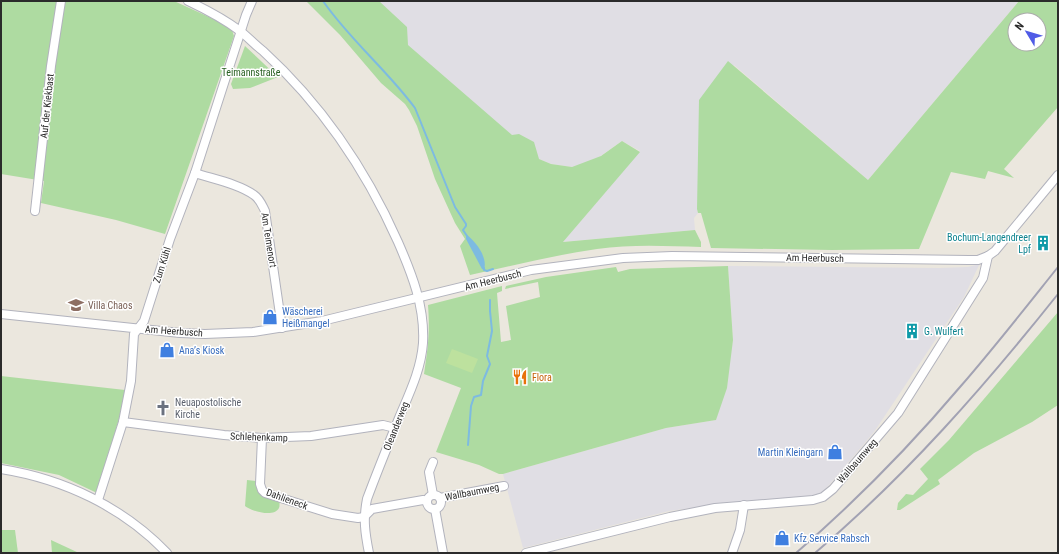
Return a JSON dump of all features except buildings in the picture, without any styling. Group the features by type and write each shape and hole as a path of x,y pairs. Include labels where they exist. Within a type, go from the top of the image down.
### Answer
{"street":[{"name":"Auf der Kiekbast","path":"35,211 51,66 61,1"},
{"path":"188,1 215,14 241,32 286,73 319,111 346,147 371,187 390,224 411,272 418,298"},
{"name":"Zum Kühl","path":"98,500 123,422 131,381 134,334 144,321 170,239 252,1"},
{"name":"Am Teimenort","path":"194,173 242,188 255,196 261,202 265,211 282,328"},
{"path":"988,256 995,251 1058,175"},
{"name":"Am Heerbusch","path":"1,314 205,334 253,332 322,321 531,270 623,258 672,256 978,260 988,256"},
{"name":"Wallbaumweg","path":"526,553 670,517 715,508 813,500 823,497 833,489 898,413 983,278 988,256"},
{"name":"Oleanderweg","path":"368,553 364,529 367,499 416,376 420,360 423,344 423,329 418,298"},
{"name":"Schlehenkamp","path":"123,422 224,435 262,438 311,436 383,424 395,428"},
{"name":"Dahlieneck","path":"262,438 260,484 265,493 332,514 358,518 364,517"},
{"name":"Wallbaumweg","path":"433,462 429,472 433,498 429,507 435,509"},
{"path":"1,469 71,488 98,500 144,532 167,553"},
{"path":"1,473 10,471"},
{"name":"Wallbaumweg","path":"364,517 372,509 504,486"},
{"name":"Wallbaumweg","path":"433,498 440,505 435,509"},
{"path":"732,553 740,530 744,506"},
{"name":"Wallbaumweg","path":"435,509 442,553"}],"shaded area":[{"path":"355,1 1019,1 1010,12 1007,12 1007,15 868,180 734,65 697,209 698,213 694,218 695,230 563,242 640,151 622,141 592,162 572,167 551,164 539,159"},
{"path":"980,263 964,297 874,432 821,493 812,497 745,501 669,511 523,548 503,474 666,428 716,420 733,340 728,266 939,268 968,267"}],"green space":[{"path":"1,1 174,1 231,27 234,36 165,234 116,220 41,203 44,181 1,174"},
{"path":"306,1 379,1 407,27 408,45 512,135 519,134 534,142 539,159 551,164 572,167 601,156 622,141 640,152 563,242 695,230 701,242 701,247 610,247 565,254 470,275 460,246 465,239 455,223 435,179 417,126 409,110 405,104 381,83 340,35"},
{"path":"1019,1 1058,1 1058,107 1004,169 1014,178 988,171 985,179 951,172 919,249 832,250 711,248 701,213 698,213 697,209 699,100 728,61 868,180 1007,15 1007,52 1047,52 1047,12 1010,12"},
{"name":"Teimannstraße","path":"245,46 278,77 250,88 233,89 231,84"},
{"path":"728,266 733,340 727,388 716,420 666,428 503,474 499,474 479,465 436,452 461,388 424,374 429,324 428,305 502,286 502,291 497,293 501,342 511,340 506,306 540,297 538,282 505,289 506,286 546,277 616,267 618,272 630,269"},
{"path":"1058,312 1058,405 1032,422 974,453 938,480 940,484 900,510 897,510 898,503 906,494 913,495 928,479 920,469 949,440"},
{"path":"452,349 478,359 472,373 446,363"},
{"path":"1,376 125,390 119,419 97,493 59,475 1,463"},
{"path":"247,480 256,481 258,489 264,495 280,501 279,507 276,511 272,513 262,513 245,506"},
{"path":"1,530 15,530 18,553 1,552"},
{"path":"51,540 79,553 52,553"}],"water":[{"path":"466,234 474,241 483,255 485,265 484,270 482,269 466,239"}],"waterway":[{"path":"323,1 345,29 393,81 415,108 455,207 466,224 463,230 467,236"},
{"path":"484,268 484,270 487,271 493,269"},
{"path":"468,445 471,406 474,397 481,395 483,381 490,364 487,356 492,331 490,300"}],"railway":[{"path":"796,553 861,494 922,431 1010,327 1058,267"},
{"path":"815,553 849,524 943,430 1002,363 1058,294"}],"place":[{"name":"Bochum-Langendreer Lpf","path":"1043,243"},
{"name":"Villa Chaos","path":"76,305"},
{"name":"Wäscherei Heißmangel","path":"270,317"},
{"name":"G. Wulfert","path":"912,331"},
{"name":"Anaʼs Kiosk","path":"167,350"},
{"name":"Flora","path":"520,377"},
{"name":"Neuapostolische Kirche","path":"163,408"},
{"name":"Martin Kleingarn","path":"835,452"},
{"name":"Kfz Service Rabsch","path":"782,538"}]}
